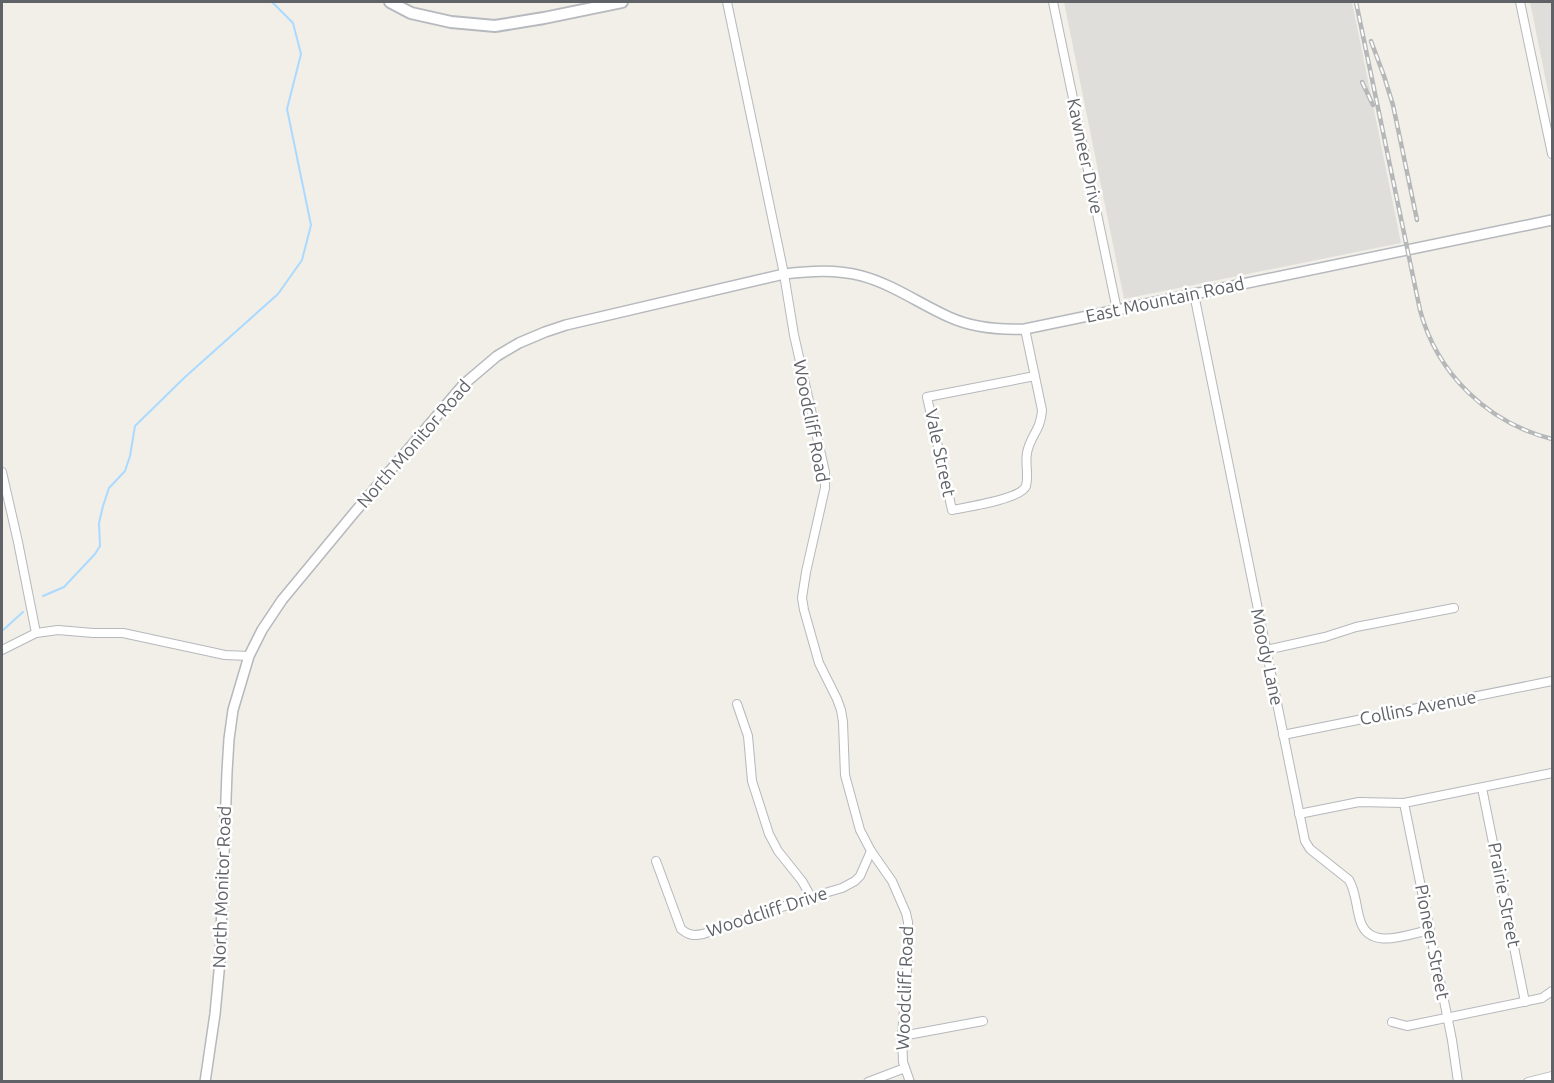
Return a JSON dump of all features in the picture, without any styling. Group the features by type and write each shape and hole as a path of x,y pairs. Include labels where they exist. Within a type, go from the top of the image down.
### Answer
{"main road":[{"path":"390,2 411,13 451,22 495,26 622,2"}],"street":[{"path":"727,2 784,274"},
{"name":"Kawneer Drive","path":"1053,2 1117,310"},
{"path":"1520,2 1552,154"},
{"name":"East Mountain Road","path":"784,274 839,271 863,276 950,318 974,326 1025,329 1552,220"},
{"name":"North Monitor Road","path":"205,1082 220,961 227,772 233,710 249,656 262,630 282,600 464,384 497,356 528,339 566,325 784,274"},
{"name":"Woodcliff Road","path":"784,274 794,335 825,472 825,488 803,587 804,610 819,663 841,710 845,775 860,830 901,898 908,922 909,944 902,1036 903,1062 910,1082"},
{"name":"Moody Lane","path":"1194,294 1305,841 1310,849 1349,880 1353,887 1360,921 1369,935 1377,939 1385,939 1429,930"},
{"path":"1025,329 1035,376"},
{"name":"Vale Street","path":"1035,376 1042,410 1039,427 1028,451 1027,484 1023,490 1010,497 952,510 927,397 1035,376"},
{"path":"2,472 36,633"},
{"path":"1266,650 1356,627 1454,608"},
{"path":"2,650 36,633 58,630 123,633 225,655 249,656"},
{"name":"Collins Avenue","path":"1283,735 1552,681"},
{"path":"737,704 748,736 752,781 769,834 778,851 802,881 811,897"},
{"path":"1299,814 1359,801 1404,803 1552,773"},
{"name":"Prairie Street","path":"1482,788 1525,1002"},
{"name":"Pioneer Street","path":"1404,803 1458,1082"},
{"name":"Woodcliff Drive","path":"656,861 677,922 687,934 694,935 842,888 860,876 871,851"},
{"path":"1392,1022 1407,1026 1542,998 1552,991"},
{"path":"902,1036 983,1021"},
{"path":"868,1082 905,1068"},
{"path":"1528,1082 1552,1076"}],"shaded area":[{"path":"1064,2 1352,2 1401,243 1124,299"},
{"path":"1530,2 1552,2 1552,111"}],"waterway":[{"path":"43,596 64,587 100,546 99,523 103,506 109,488 125,471 135,426 184,378 278,294 302,260 311,225 287,109 301,54 293,23 272,2"},
{"path":"2,631 23,612"}],"railway":[{"path":"1356,2 1420,310 1428,333 1452,375 1468,392 1507,421 1552,439"},
{"path":"1371,41 1393,105 1417,220"},
{"path":"1362,82 1373,105"}]}
